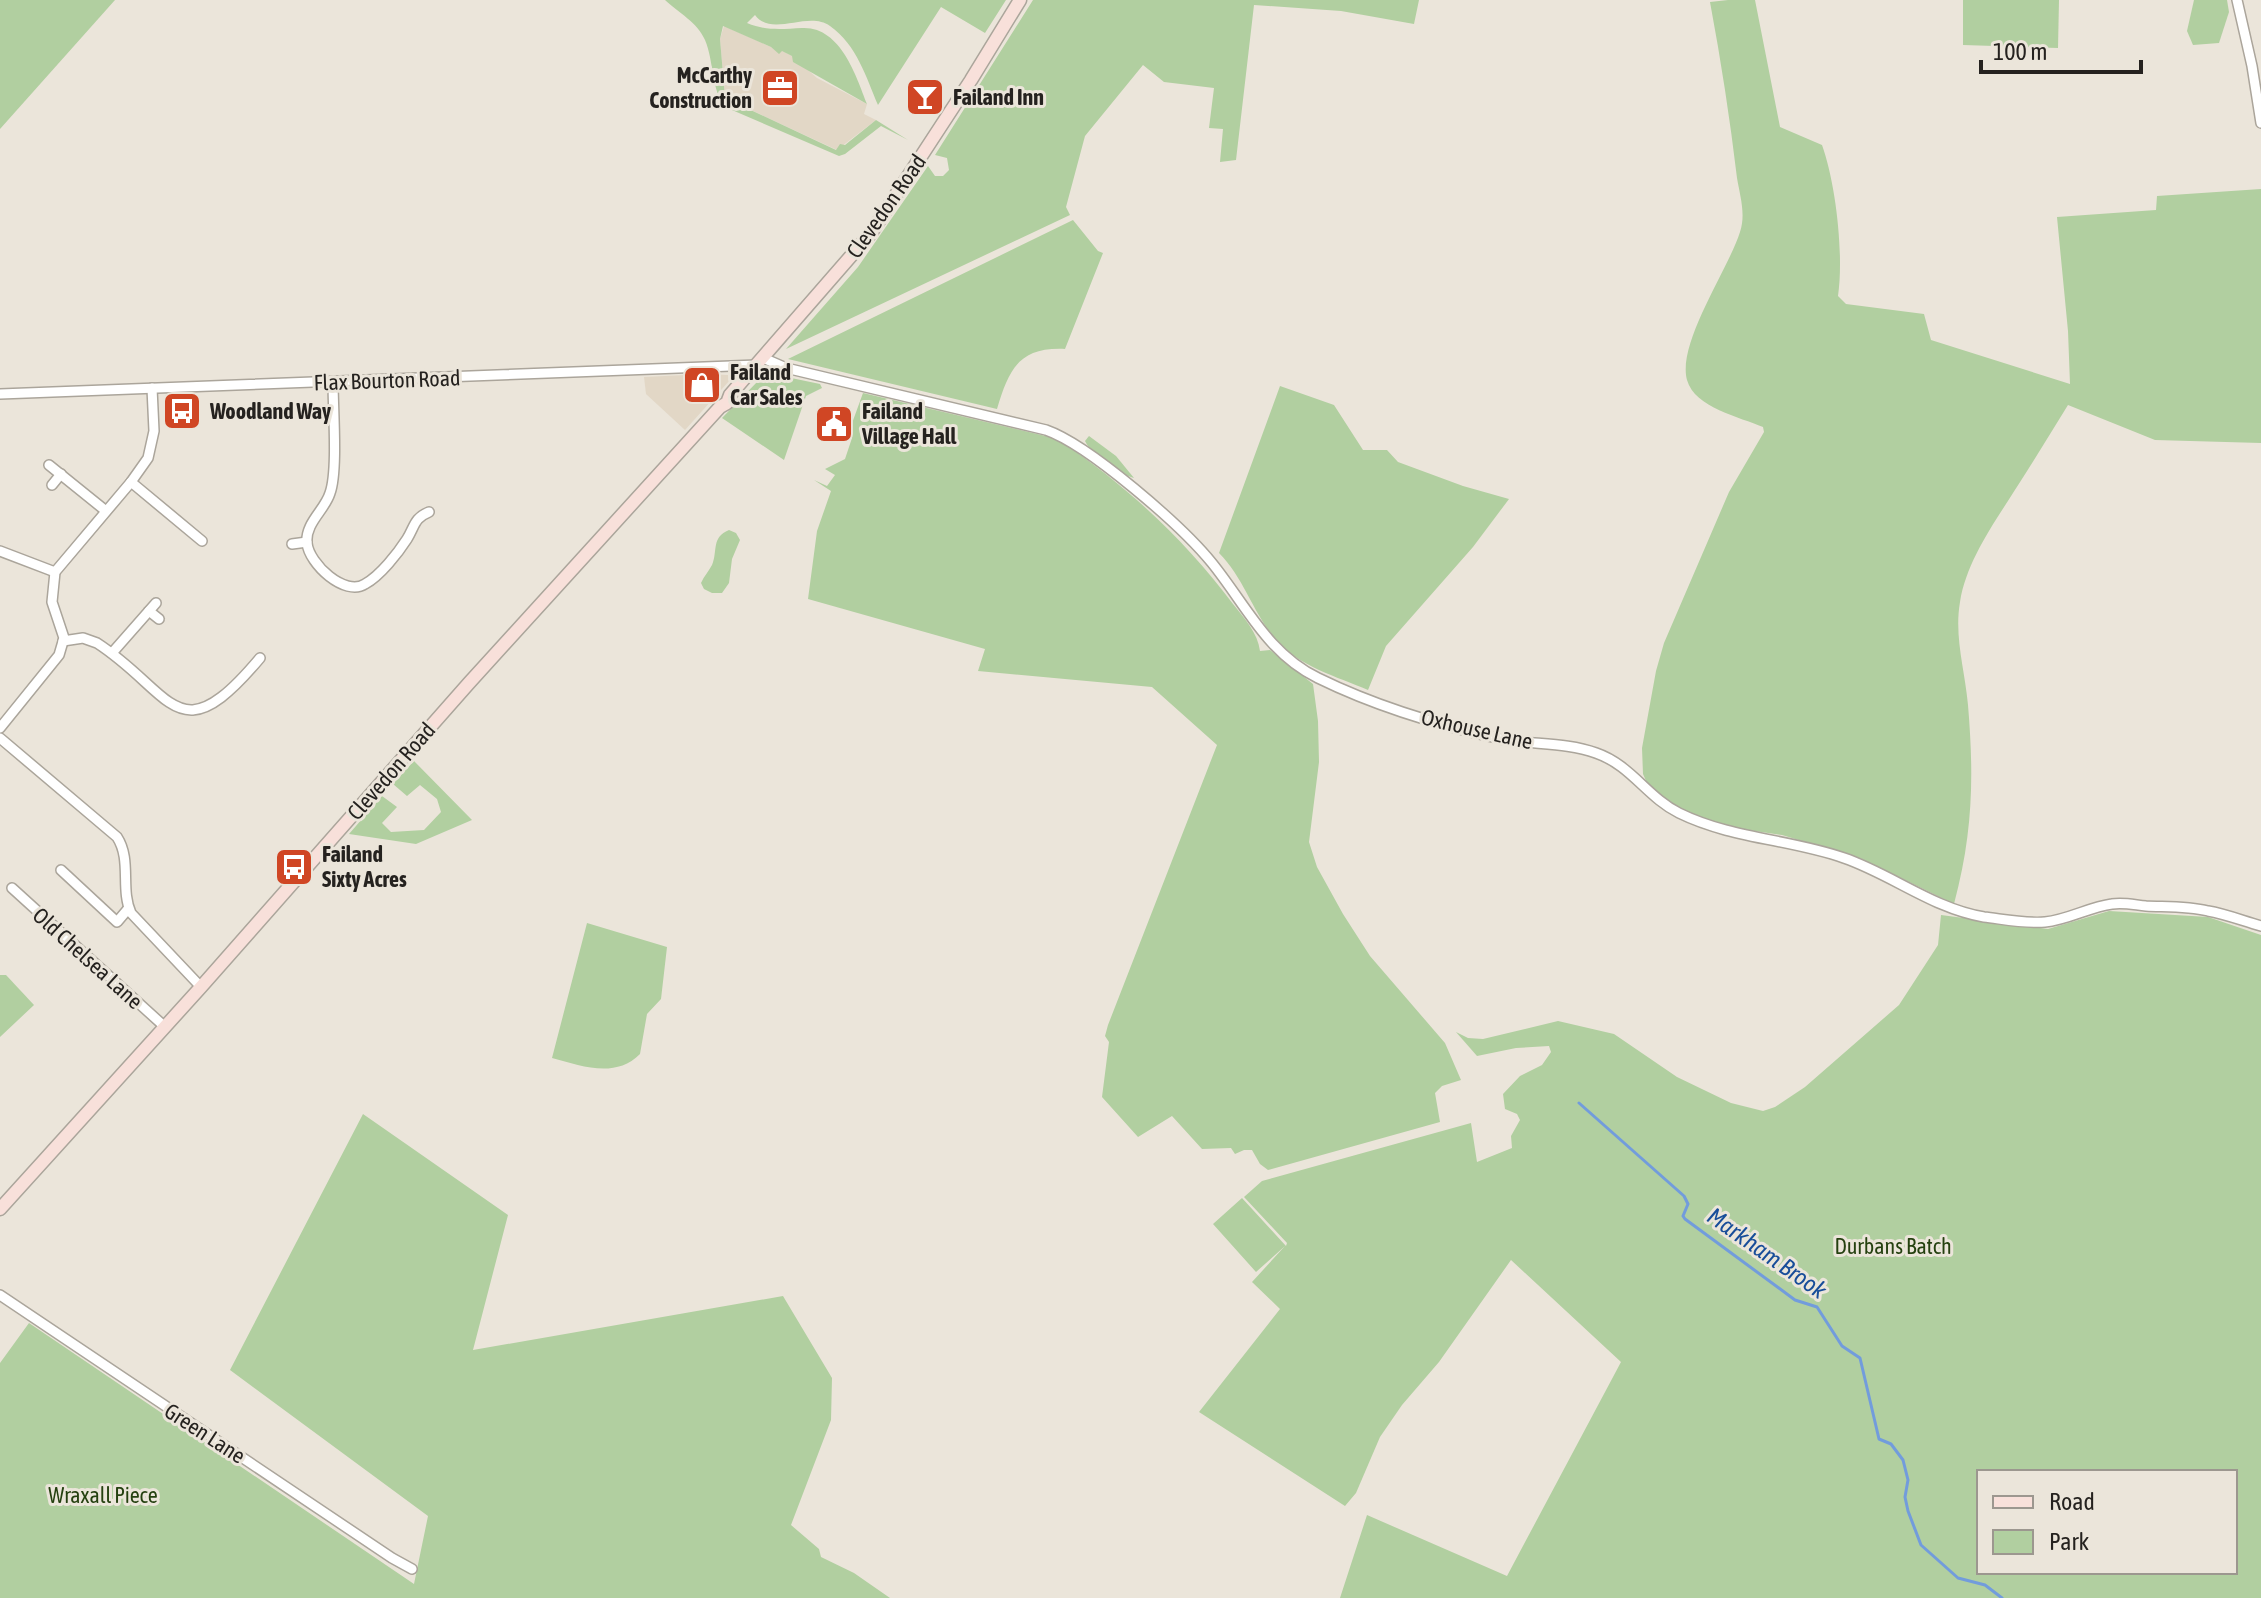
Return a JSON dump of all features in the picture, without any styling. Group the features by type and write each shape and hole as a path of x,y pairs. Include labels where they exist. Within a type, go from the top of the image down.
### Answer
{"main road":[{"name":"Clevedon Road","path":"0,1209 720,407 719,401 724,395 730,395 871,233 1020,0"}],"street":[{"path":"2237,0 2261,123"},
{"name":"Flax Bourton Road","path":"0,394 725,367 733,364 756,366"},
{"name":"Oxhouse Lane","path":"756,366 786,368 1046,430 1063,437 1126,483 1189,540 1211,562 1277,650 1318,678 1396,708 1501,739 1574,747 1598,753 1625,767 1669,808 1697,821 1748,838 1839,856 1970,914 2045,922 2113,903 2206,910 2261,926"},
{"path":"333,382 331,489 310,528 307,542 311,555 346,586 359,587 373,578 404,543 416,519 429,512"},
{"path":"0,728 56,660 63,641 52,602 55,572 144,465 152,446 152,388"},
{"path":"49,465 106,511"},
{"path":"52,485 61,474"},
{"path":"131,482 202,541"},
{"path":"174,518 181,509"},
{"path":"408,511 416,519"},
{"path":"292,544 307,542"},
{"path":"0,551 55,572"},
{"path":"112,653 152,607 159,619"},
{"path":"63,641 89,639 112,653 164,699 188,711 207,708 221,699 257,662 262,673"},
{"path":"0,738 117,837 124,849 128,909 201,987"},
{"path":"61,870 117,922 128,909"},
{"name":"Old Chelsea Lane","path":"12,888 165,1027"},
{"name":"Green Lane","path":"0,1295 412,1569"}],"shaded area":[{"name":"McCarthy Construction","path":"724,26 779,53 781,50 792,56 817,78 867,104 864,114 876,120 837,150 725,98 720,39"},
{"path":"728,375 730,380 685,430 646,394 644,377"}],"green space":[{"path":"0,0 115,0 0,129"},
{"path":"665,0 1006,0 985,33 941,7 878,105 854,52 830,26 811,21 771,24 755,15 747,23 767,28 802,28 827,35 845,54 867,104 793,62 792,56 782,51 779,54 771,47 723,26 720,39 725,98 836,150 876,120 908,140 881,126 839,156 725,107 717,92 702,34"},
{"path":"1033,0 1419,0 1414,24 1341,11 1254,5 1236,160 1220,162 1223,129 1209,128 1214,88 1164,82 1143,65 1085,136 1066,207 1070,215 786,349 858,267 928,166 935,176 943,176 949,170 947,158 935,155"},
{"path":"1755,0 1780,127 1822,145 1838,220 1838,296 1846,304 1924,314 1931,340 2070,384 2057,217 2156,210 2157,196 2261,189 2261,443 2155,440 2068,405 1974,559 1963,587 1958,615 1968,705 1971,781 1965,853 1954,904 1862,859 1782,835 1721,826 1685,812 1668,803 1647,783 1643,774 1642,748 1664,643 1729,492 1764,432 1763,427 1708,405 1692,390 1687,380 1689,347 1705,306 1734,248 1742,218 1710,2"},
{"path":"1963,0 2059,0 2058,48 1963,45"},
{"path":"2194,0 2227,0 2229,12 2219,43 2193,45 2187,31"},
{"path":"1073,220 1103,253 1065,349 1037,352 1018,363 1006,382 997,409 788,359"},
{"path":"772,374 820,384 822,388 806,396 784,460 722,418 758,381"},
{"path":"1280,386 1334,405 1363,450 1387,450 1398,462 1509,499 1473,547 1386,646 1368,690 1319,670 1285,649 1268,630 1235,573 1219,553"},
{"path":"863,393 1062,442 1110,477 1175,536 1246,620 1260,651 1270,650 1313,684 1319,762 1309,842 1317,867 1370,956 1445,1043 1461,1080 1442,1086 1435,1093 1440,1122 1268,1170 1260,1164 1252,1150 1235,1154 1231,1148 1202,1149 1172,1116 1138,1137 1102,1097 1109,1042 1105,1036 1108,1025 1217,745 1152,687 978,671 985,649 808,599 817,531 831,491 814,480 827,486 835,475 825,469 845,459 852,438 851,426"},
{"path":"1089,436 1116,456 1134,478 1099,458 1085,441"},
{"path":"729,530 736,533 740,540 732,559 729,583 722,593 712,593 704,589 701,583 712,565 717,540"},
{"path":"414,761 472,820 416,844 349,834 382,796 397,807 382,823 391,832 424,830 441,812 437,799 420,785 407,796 393,784"},
{"name":"Durbans Batch","path":"2109,911 2208,917 2261,935 2261,1598 1340,1598 1367,1515 1507,1576 1621,1362 1511,1260 1439,1362 1402,1405 1380,1437 1356,1493 1345,1506 1199,1412 1280,1309 1252,1282 1285,1246 1256,1272 1213,1224 1242,1198 1286,1246 1287,1243 1244,1197 1262,1181 1471,1123 1477,1162 1512,1148 1511,1136 1520,1120 1517,1114 1505,1109 1503,1094 1520,1076 1542,1065 1551,1052 1549,1046 1516,1048 1477,1056 1456,1032 1468,1038 1483,1039 1558,1021 1614,1034 1677,1077 1731,1103 1763,1111 1775,1107 1805,1087 1899,1005 1938,945 1941,915 2048,929"},
{"path":"587,923 667,947 661,999 647,1014 640,1054 620,1066 598,1068 552,1058"},
{"path":"0,975 6,975 34,1005 0,1037"},
{"name":"Wraxall Piece","path":"363,1114 508,1215 473,1350 783,1296 832,1378 831,1420 791,1525 819,1549 821,1557 854,1573 890,1598 0,1598 0,1363 29,1323 414,1584 428,1516 230,1370"}],"waterway":[{"name":"Markham Brook","path":"1579,1103 1684,1196 1688,1204 1683,1216 1685,1219 1795,1300 1817,1307 1842,1346 1860,1358 1879,1439 1891,1444 1903,1460 1908,1480 1905,1497 1921,1545 1958,1578 1985,1585 2002,1598"}],"place":[{"name":"McCarthy Construction","path":"780,88"},
{"name":"Failand Inn","path":"925,97"},
{"name":"Failand Car Sales","path":"702,385"},
{"name":"Woodland Way","path":"182,411"},
{"name":"Failand Village Hall","path":"834,424"},
{"name":"Failand Sixty Acres","path":"294,867"}]}
